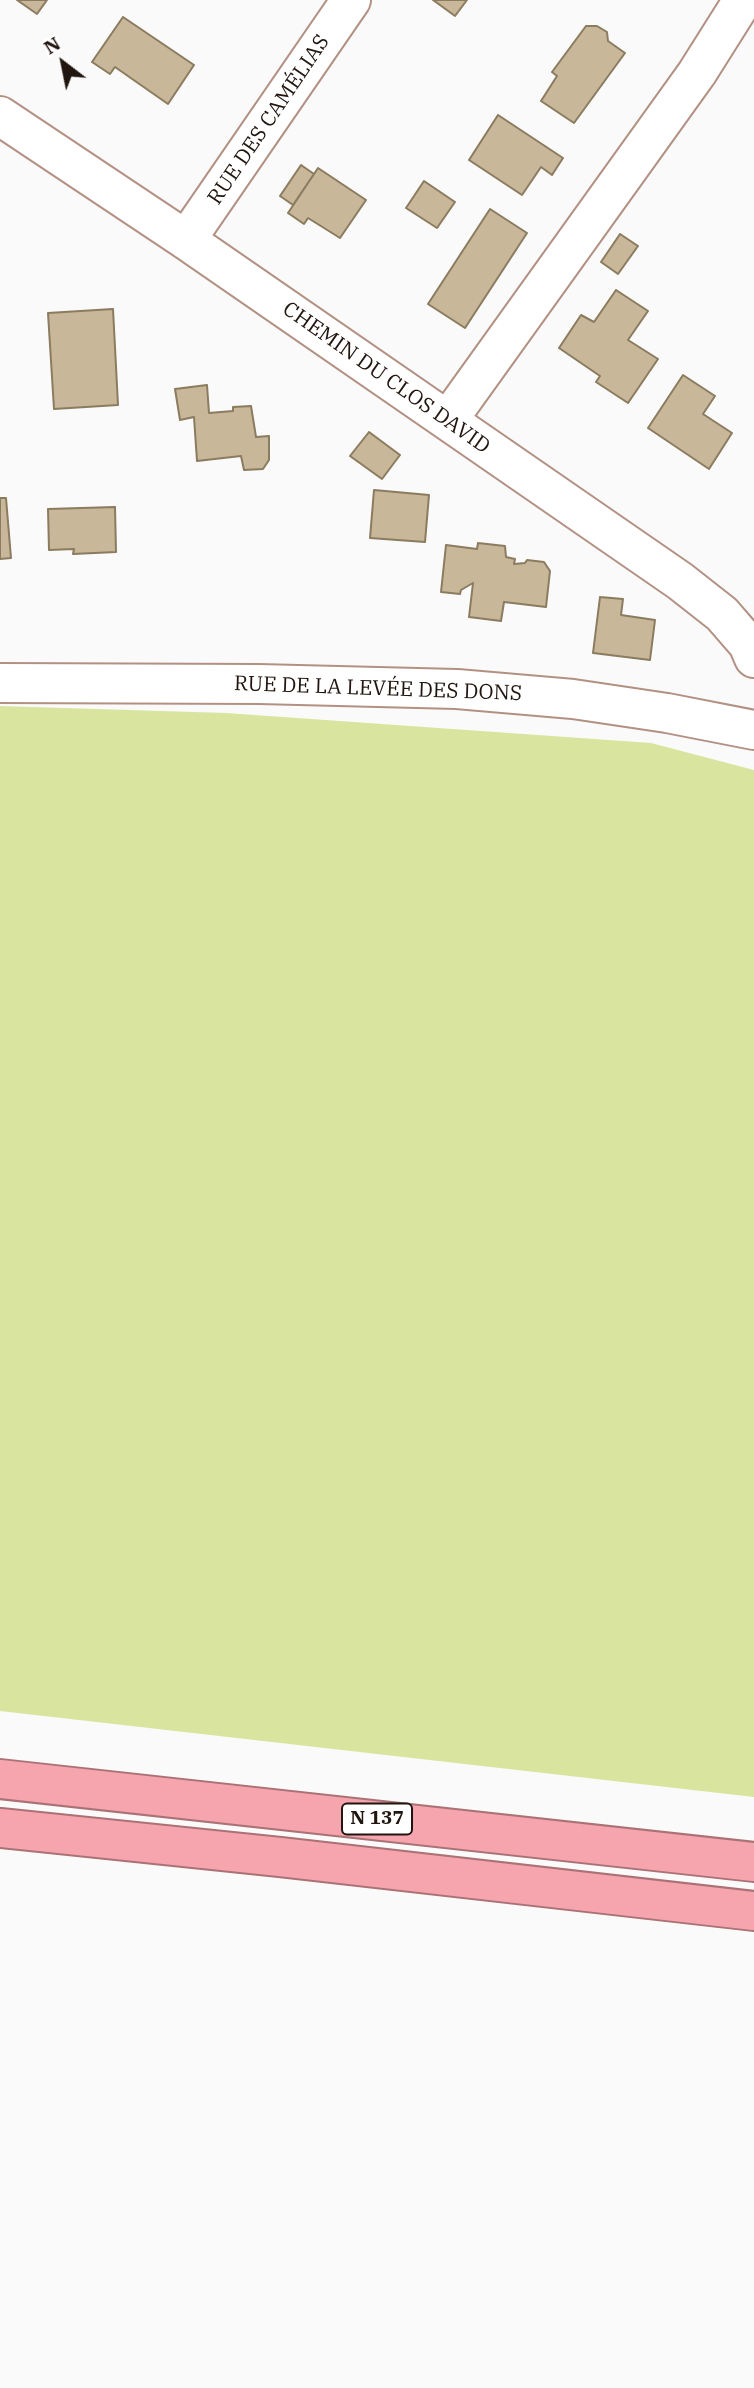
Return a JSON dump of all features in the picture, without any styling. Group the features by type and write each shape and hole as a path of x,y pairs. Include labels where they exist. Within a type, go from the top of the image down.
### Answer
{"highway":[{"name":"N 137","path":"0,1779 754,1861"},
{"name":"N 137","path":"0,1828 754,1911"}],"street":[{"name":"RUE DES CAMÉLIAS","path":"186,240 351,0"},
{"path":"448,420 697,73 743,0"},
{"name":"CHEMIN DU CLOS DAVID","path":"0,116 186,240 708,601 748,644 754,658"},
{"name":"RUE DE LA LEVÉE DES DONS","path":"0,683 259,684 457,689 573,699 754,730"}],"green space":[{"path":"0,706 226,713 651,743 754,770 754,1797 0,1711"}],"building":[{"path":"17,0 47,0 37,14"},
{"path":"433,0 467,0 455,16"},
{"path":"123,17 194,65 168,104 115,67 110,74 92,62"},
{"path":"586,26 597,26 607,32 608,41 625,53 574,123 541,101 557,76 552,72"},
{"path":"498,115 563,158 552,175 541,167 522,195 469,160"},
{"path":"301,165 314,174 293,205 280,196"},
{"path":"318,168 366,200 340,238 308,218 304,224 288,213"},
{"path":"424,181 455,202 437,228 406,208"},
{"path":"490,209 527,233 465,328 428,304"},
{"path":"620,234 638,246 618,274 601,262"},
{"path":"616,290 648,311 628,340 658,359 628,403 596,382 600,376 559,348 581,315 594,322"},
{"path":"113,309 118,405 54,409 48,313"},
{"path":"683,375 715,396 703,414 732,433 709,469 648,428"},
{"path":"207,385 209,413 251,406 256,437 269,436 269,460 263,469 244,470 241,456 197,461 194,417 180,420 175,389"},
{"path":"369,432 400,455 382,479 350,456"},
{"path":"374,490 429,495 425,542 370,538"},
{"path":"0,498 6,498 11,558 0,559"},
{"path":"115,507 116,552 73,554 74,549 49,550 48,509"},
{"path":"478,543 505,546 506,557 515,559 514,564 525,563 527,560 544,562 550,571 546,607 504,602 501,621 469,617 473,583 461,590 460,594 441,592 446,545 477,549"},
{"path":"600,597 623,599 621,615 655,620 650,660 593,653"}]}
